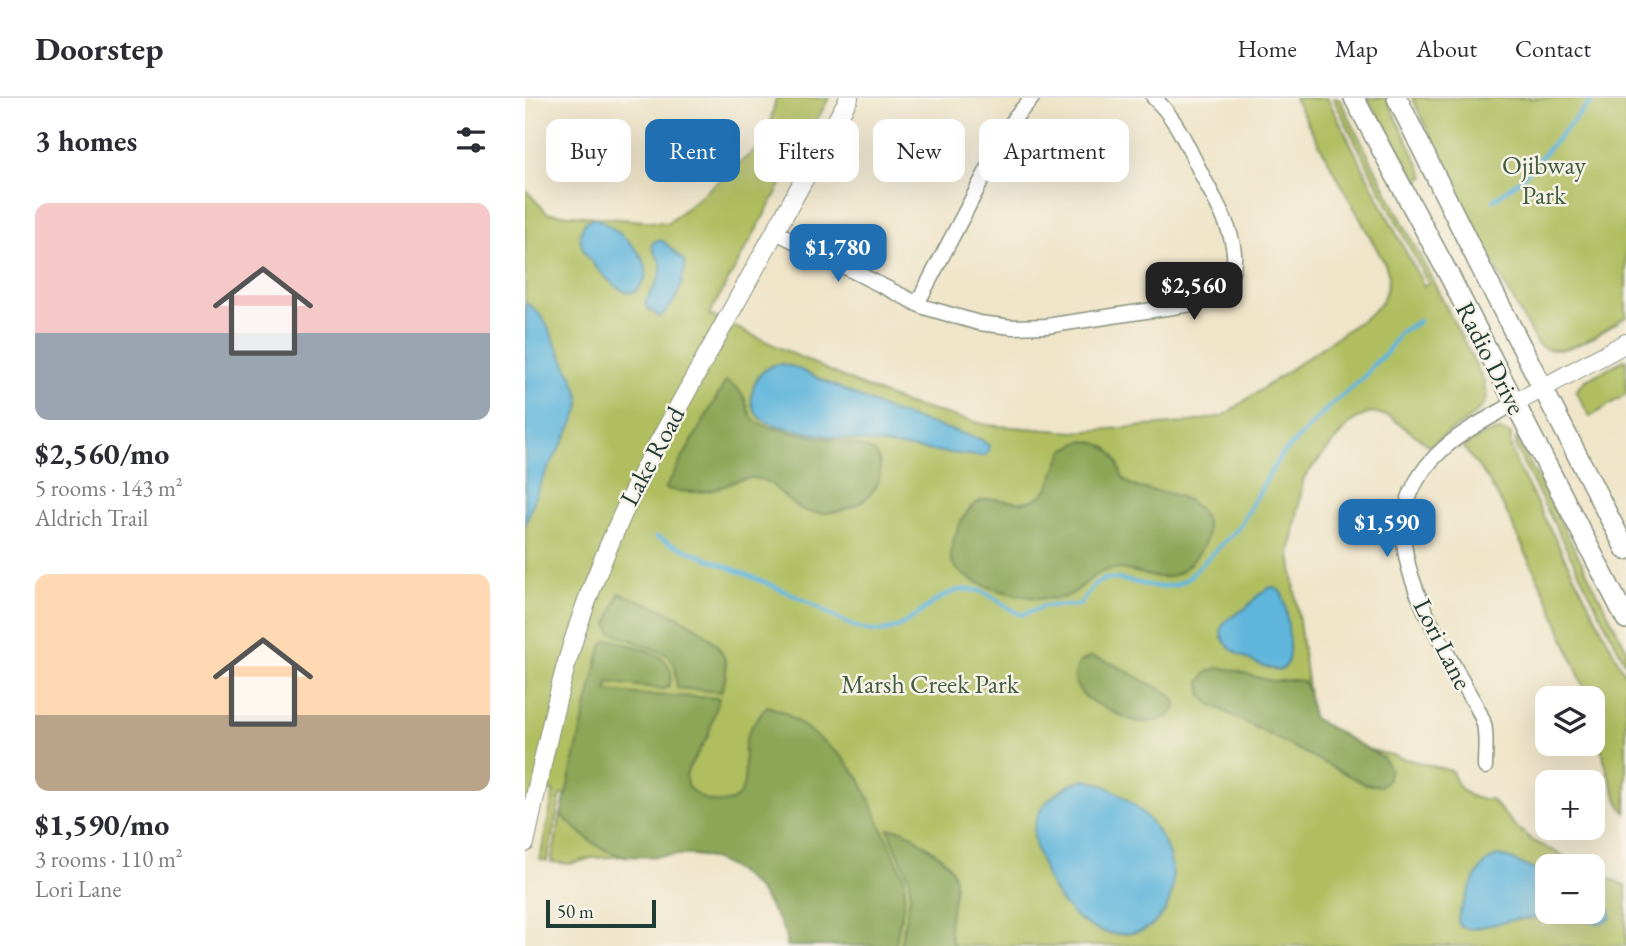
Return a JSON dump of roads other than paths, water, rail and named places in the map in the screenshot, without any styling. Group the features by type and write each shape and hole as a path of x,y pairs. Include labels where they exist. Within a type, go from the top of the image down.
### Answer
{"main road":[{"name":"Radio Drive","path":"1354,98 1626,619"},
{"name":"Radio Drive","path":"1397,98 1626,551"}],"street":[{"name":"Lake Road","path":"525,843 557,700 603,559 645,467 849,98"},
{"path":"917,304 1016,116 1032,98"},
{"path":"775,232 917,304 979,323 1031,327 1199,303 1214,295 1225,283 1232,269 1232,236 1179,129 1165,108 1154,98"},
{"path":"1515,403 1626,343"},
{"name":"Lori Lane","path":"1485,767 1483,721 1412,582 1405,557 1404,530 1410,497 1436,455 1461,435 1515,403"}],"water":[{"path":"595,218 622,235 639,253 646,272 644,281 636,291 626,292 612,283 585,252 581,230 586,221"},
{"path":"657,240 663,241 685,262 679,292 671,306 660,317 647,308 645,302 661,269 652,247"},
{"path":"525,302 546,322 575,384 580,403 574,421 540,485 525,526"},
{"path":"780,364 794,367 890,411 982,440 989,446 989,451 984,456 978,456 906,448 809,433 767,422 758,416 753,408 753,389 763,372"},
{"path":"1272,587 1282,594 1288,628 1287,663 1278,670 1239,654 1223,640 1221,632 1226,621"},
{"path":"1083,780 1102,785 1126,798 1148,819 1165,845 1173,874 1171,897 1158,919 1142,931 1123,934 1091,927 1065,906 1047,878 1034,836 1039,814 1054,795"},
{"path":"1499,856 1511,859 1535,870 1535,918 1472,929 1461,927 1458,922 1459,914 1474,880 1492,859"},
{"path":"1605,905 1610,908 1611,918 1605,922"}],"waterway":[{"path":"1494,200 1522,178 1594,98"},
{"path":"656,537 809,602 854,626 873,631 900,626 935,601 960,590 982,592 1022,615 1044,606 1079,605 1095,584 1105,579 1158,587 1175,585 1186,580 1239,527 1279,458 1332,404 1363,378 1387,352 1399,333 1419,321"}],"park label":[{"name":"Ojibway Park","path":"1544,180"},
{"name":"Marsh Creek Park","path":"930,684"}]}
